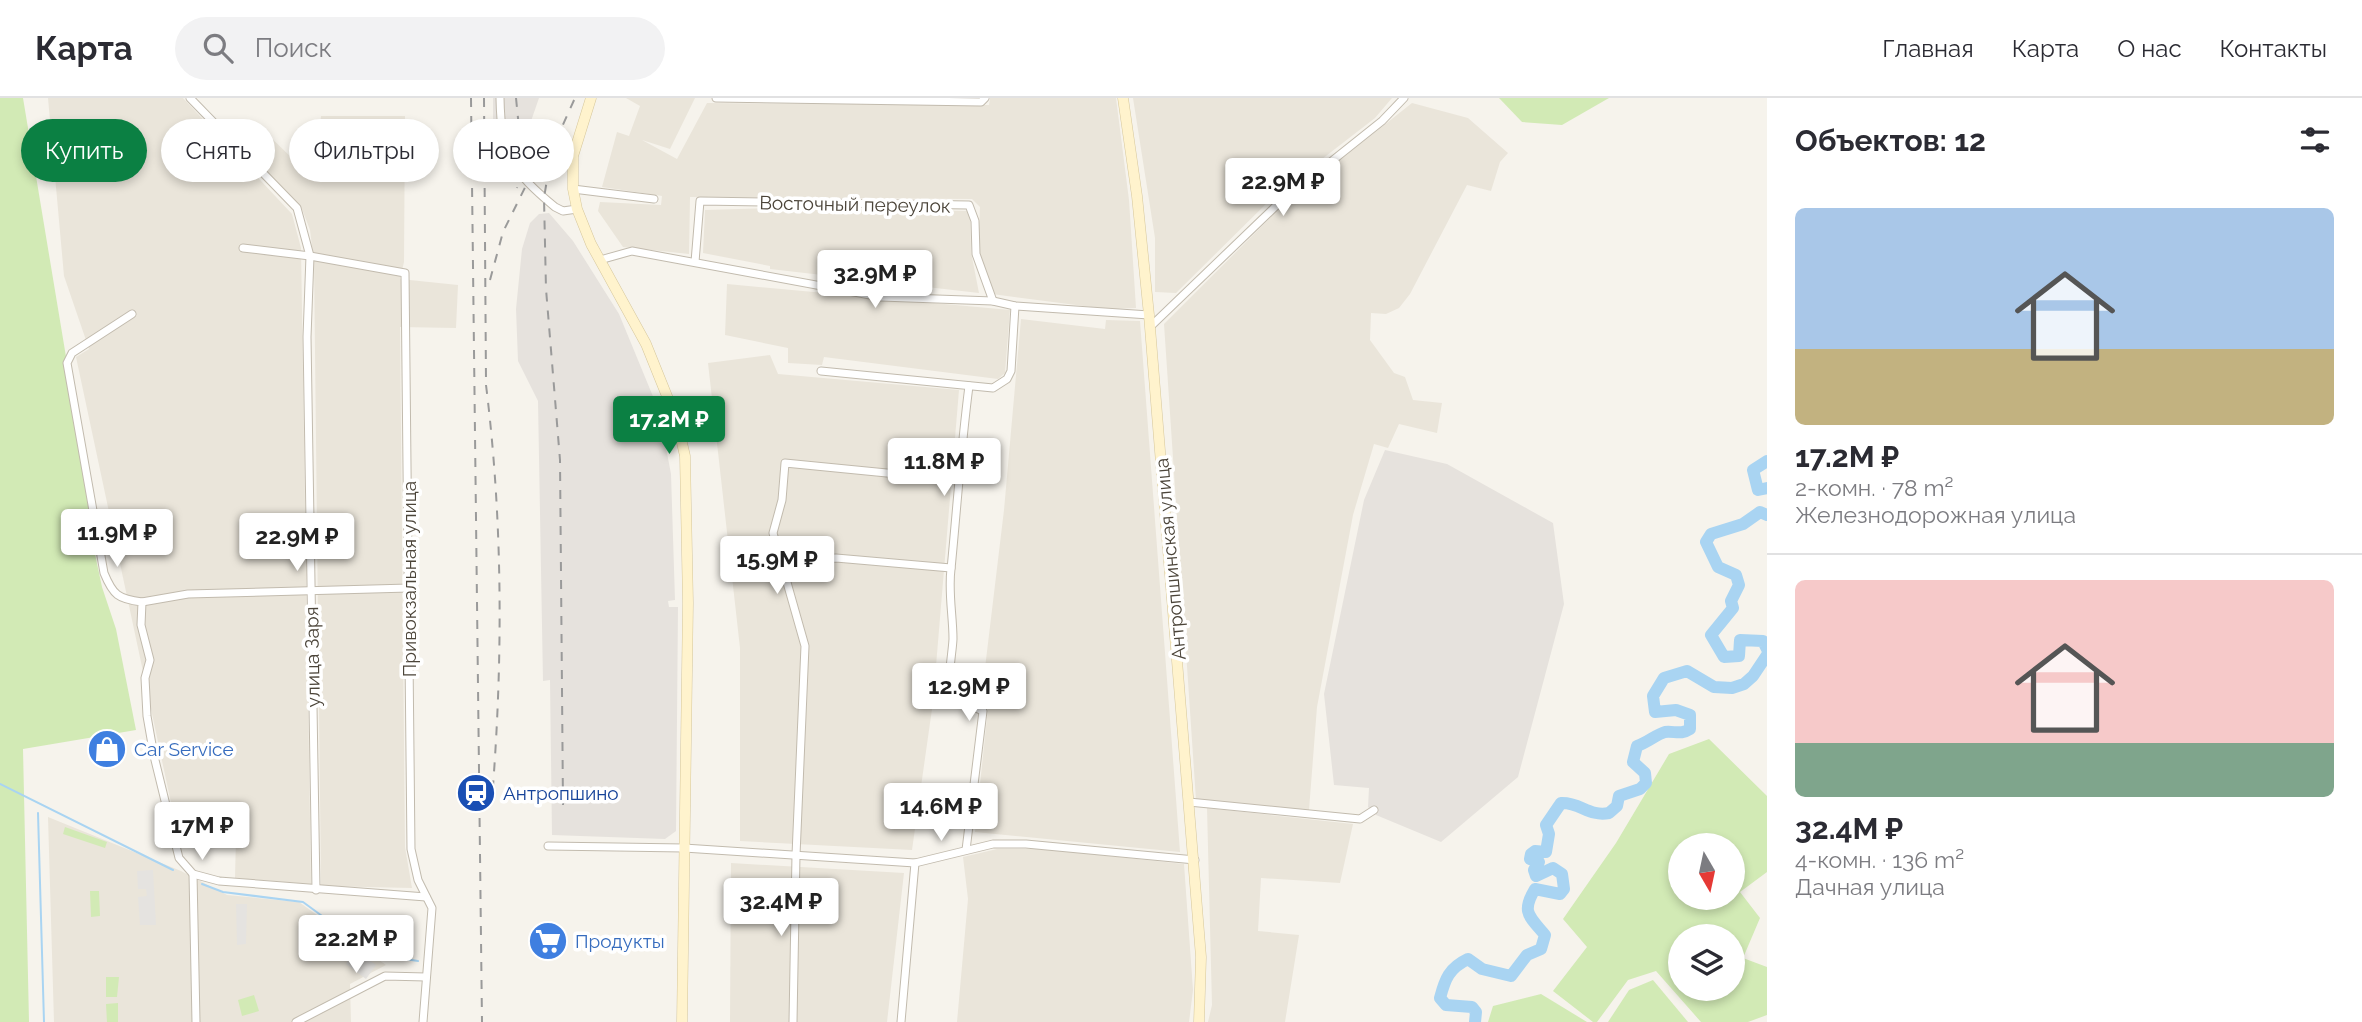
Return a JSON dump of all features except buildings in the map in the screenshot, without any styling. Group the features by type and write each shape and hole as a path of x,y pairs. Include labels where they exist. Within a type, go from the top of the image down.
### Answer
{"street":[{"name":"улица Заря","path":"190,98 297,208 310,256 307,337 316,890"},
{"path":"500,98 502,133 512,164 555,207 563,211 577,209"},
{"path":"591,98 575,140 573,189 577,209 600,260 646,344 677,421 685,456 688,567 681,1022"},
{"path":"716,98 981,102 985,98"},
{"name":"Антропшинская улица","path":"1123,98 1137,196 1149,316 1195,860 1201,957 1199,1022"},
{"path":"1150,327 1278,204 1382,121 1404,98"},
{"path":"573,189 654,199"},
{"name":"Восточный переулок","path":"695,262 700,201 969,205 974,211 976,254 993,301"},
{"path":"243,248 310,256"},
{"path":"600,260 632,251 881,296 993,301 1015,306 1149,316"},
{"name":"Привокзальная улица","path":"310,256 405,273 411,849 418,880 432,908 423,1022"},
{"path":"821,371 993,387 1007,379 1011,371 1015,306"},
{"path":"132,314 72,353 67,363 104,573 112,593 120,599 142,602 188,594 409,588"},
{"path":"966,850 984,711 953,698 950,690 951,568 955,550 958,480 969,386"},
{"path":"793,1022 796,855 805,646 773,533 782,500 785,463 958,480"},
{"path":"781,560 836,558 951,568"},
{"path":"142,602 141,625 150,660 145,678 154,756 179,858 193,877 196,1022"},
{"path":"1189,802 1360,819 1374,810"},
{"path":"548,845 684,848 915,863 993,844 1026,844 1195,860"},
{"path":"901,1022 915,863"},
{"path":"193,877 316,890 426,897"},
{"path":"296,1022 385,976 426,978"}],"shaded area":[{"path":"48,98 183,98 203,119 161,119 161,182 262,182 292,214 301,248 311,884 235,878 236,837 177,831 76,357 89,349 64,276 56,182 147,182 147,119 50,119"},
{"path":"493,98 539,98 532,119 493,119"},
{"path":"626,98 695,98 670,149 642,140 677,159 707,103 989,105 990,98 1116,98 1129,200 1136,308 1107,309 992,294 978,255 980,207 972,199 690,197 689,254 623,247 598,211 600,202 661,205 662,196 602,187 617,132 629,136 640,106"},
{"path":"1133,98 1392,98 1375,118 1273,197 1176,293 1155,292 1155,238"},
{"path":"1412,103 1468,118 1508,153 1500,162 1491,191 1467,185 1410,294 1399,308 1386,314 1371,313 1370,340 1394,373 1405,377 1413,400 1442,403 1437,433 1399,424 1388,448 1374,444 1353,515 1317,707 1309,810 1196,800 1164,324 1281,207"},
{"path":"321,116 405,116 405,119 321,119"},
{"path":"275,142 289,155 289,182 405,182 404,262 400,279 458,285 456,328 400,327 405,847 412,888 321,886 314,262 310,230 302,209 275,181"},
{"path":"777,208 970,211 971,252 979,293 770,269 770,266 703,253 705,210"},
{"path":"549,213 573,241 619,314 659,411 671,474 675,600 668,601 669,607 678,607 676,831 665,839 552,835 550,680 543,681 538,401 518,361 516,309 522,249 530,223 539,214"},
{"path":"727,284 1010,310 1005,373 998,379 824,357 822,365 788,363 788,348 725,335"},
{"path":"1021,319 1105,329 1106,320 1140,321 1180,852 975,832 988,708 985,668 1004,510"},
{"path":"770,355 778,374 959,390 933,702 912,850 740,841 740,648 708,363"},
{"path":"1385,450 1447,464 1553,523 1564,604 1518,777 1441,842 1376,815 1368,807 1369,788 1334,785 1324,694 1364,500"},
{"path":"1207,808 1353,824 1340,883 1261,878 1258,931 1299,935 1285,1022 1208,1022 1212,1005"},
{"path":"48,817 181,871 227,895 299,902 386,965 350,984 351,1022 54,1022"},
{"path":"997,849 1044,849 1184,864 1193,990 1189,1022 957,1022 968,899 963,857"},
{"path":"731,863 904,873 887,1022 730,1022"},
{"path":"153,870 156,925 140,925 138,897 147,896 146,889 138,889 137,871"},
{"path":"236,904 247,904 246,944 237,945"},
{"path":"344,941 376,965 366,979 346,964 348,960 336,951"}],"green space":[{"path":"0,98 23,98 26,119 21,119 21,182 37,182 86,477 92,540 102,587 116,629 136,730 23,749 29,1022 0,1022"},
{"path":"1499,98 1609,98 1562,125 1522,122"},
{"path":"1709,739 1767,796 1767,872 1745,888 1745,833 1668,833 1668,910 1745,910 1745,898 1760,918 1745,953 1745,924 1668,924 1668,985 1656,971 1628,980 1597,1022 1593,1022 1553,991 1587,947 1563,919 1616,843 1669,754"},
{"path":"65,827 107,842 105,848 63,834"},
{"path":"90,891 99,891 100,916 91,917"},
{"path":"1745,959 1767,967 1767,1015 1748,1022 1701,1022 1682,1001 1745,1001"},
{"path":"106,977 119,977 117,997 106,997"},
{"path":"1653,980 1688,1022 1608,1022 1629,990"},
{"path":"1541,994 1587,1022 1488,1022 1493,1006"},
{"path":"254,995 259,1011 242,1016 238,1000"},
{"path":"118,1003 118,1022 107,1022 106,1004"}],"waterway":[{"path":"1767,461 1753,470 1758,490 1767,488"},
{"path":"1767,515 1760,512 1743,524 1711,534 1706,542 1718,567 1736,575 1739,585 1731,601 1733,608 1711,635 1724,657 1739,656 1740,640 1763,641 1767,649"},
{"path":"1475,1022 1476,1012 1472,1007 1446,1005 1440,998 1444,985 1452,970 1468,959 1482,969 1511,976 1527,955 1541,949 1545,935 1529,914 1528,903 1535,889 1560,894 1564,889 1562,874 1553,868 1536,876 1534,870 1539,862 1530,859 1535,851 1546,852 1549,834 1546,825 1561,803 1596,813 1609,813 1617,806 1619,796 1640,789 1646,783 1645,773 1633,762 1637,746 1665,732 1690,729 1690,715 1676,710 1655,712 1653,696 1664,678 1687,671 1714,687 1732,688 1744,684 1753,676 1767,655"},
{"path":"0,784 173,870"},
{"path":"38,813 44,1022"},
{"path":"202,884 223,892 303,902 374,954 418,961"}],"railway":[{"path":"471,98 482,1022"},
{"path":"484,98 486,382"},
{"path":"516,98 522,158 517,188"},
{"path":"563,805 560,460 546,289 544,198 552,149 575,98"},
{"path":"490,280 503,232 528,182"},
{"path":"486,385 496,488 500,592 492,799"}],"place":[{"name":"Car Service","path":"107,749"},
{"name":"Антропшино","path":"476,793"},
{"name":"Продукты","path":"548,941"}]}
